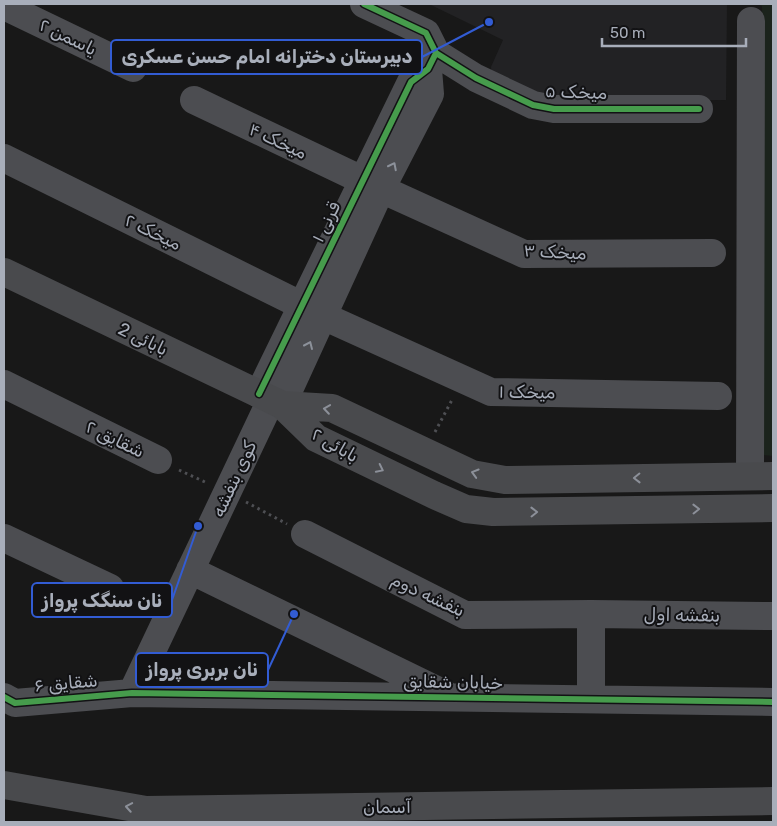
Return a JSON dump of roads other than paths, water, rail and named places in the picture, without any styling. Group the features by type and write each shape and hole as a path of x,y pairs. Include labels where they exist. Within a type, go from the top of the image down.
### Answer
{"main road":[{"name":"بابائی 2","path":"4,272 271,400"},
{"name":"بابائی ۲","path":"271,400 332,408 472,474 505,480 762,476"},
{"name":"بابائی ۲","path":"271,400 316,438 466,509 493,512 773,508"},
{"name":"آسمان","path":"4,784 146,810 773,801"},
{"path":"152,822 178,810"}],"street":[{"path":"364,4 426,33 432,61"},
{"name":"یاسمن ۲","path":"4,6 133,68"},
{"path":"751,22 762,476"},
{"name":"میخک ۵","path":"432,61 476,78 533,105 554,109 699,109"},
{"name":"قرنی ۱","path":"271,400 372,185 430,94 432,61"},
{"name":"میخک ۴","path":"194,100 372,185"},
{"name":"میخک ۲","path":"4,158 313,310"},
{"name":"میخک ۳","path":"372,185 524,254 712,253"},
{"name":"میخک ۱","path":"313,310 491,392 718,396"},
{"name":"شقایق ۲","path":"4,384 158,460"},
{"name":"کوی بنفشه","path":"132,693 271,400"},
{"name":"بنفشه دوم","path":"305,534 465,615 592,614"},
{"path":"4,538 110,588"},
{"path":"190,570 451,698"},
{"path":"591,699 592,614"},
{"name":"بنفشه اول","path":"592,614 773,616"},
{"name":"شقایق ۶","path":"4,697 16,703 132,693"},
{"name":"خیابان شقایق","path":"132,693 773,702"}],"place":[{"name":"دبیرستان دخترانه امام حسن عسکری","path":"489,22"},
{"name":"نان سنگک پرواز","path":"198,526"},
{"name":"نان بربری پرواز","path":"294,614"}]}
